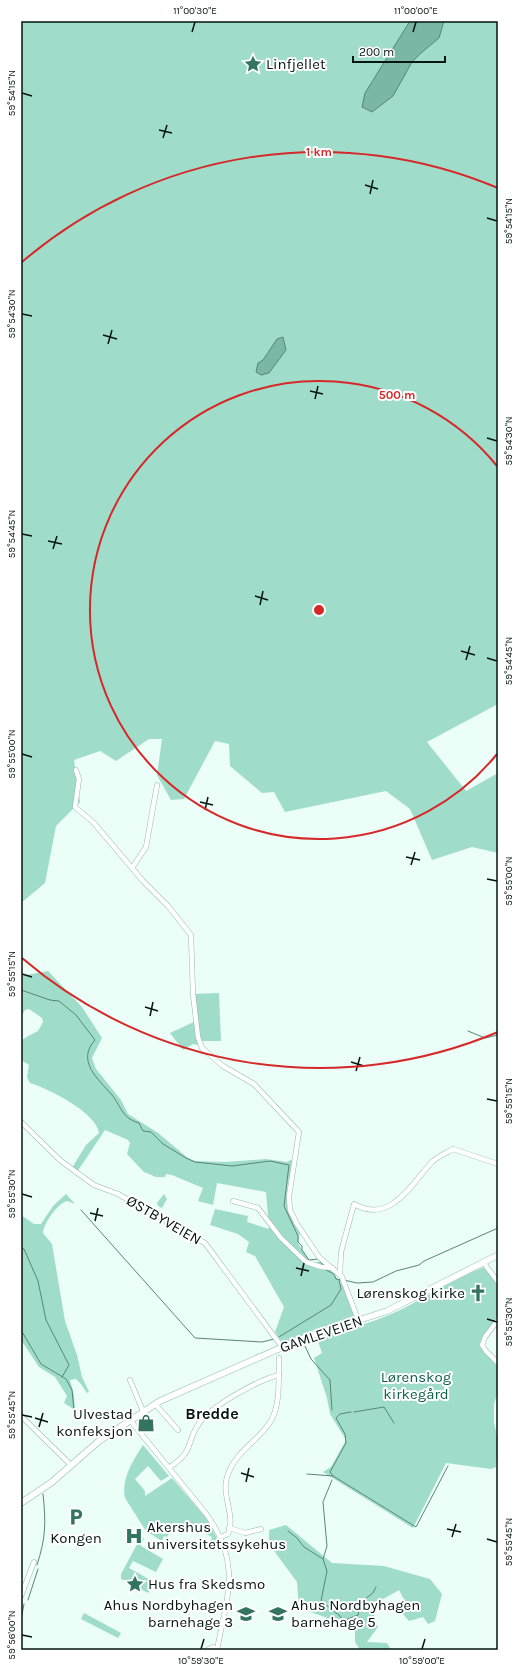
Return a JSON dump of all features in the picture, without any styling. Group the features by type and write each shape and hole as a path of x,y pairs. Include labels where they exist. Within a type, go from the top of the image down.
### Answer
{"main road":[{"name":"GAMLEVEIEN","path":"21,1503 52,1482 99,1441 155,1404 282,1347 329,1328 387,1311 498,1254"}],"street":[{"path":"76,770 79,779 75,807 93,822 143,881 168,906 191,935 193,994 198,1037 202,1048 223,1066 254,1084 299,1132 289,1196 290,1210 297,1224 319,1257 340,1274 347,1286 358,1320"},
{"path":"132,868 146,847 156,785"},
{"name":"ØSTBYVEIEN","path":"21,1122 62,1161 94,1185 118,1194 205,1243 282,1347"},
{"path":"340,1274 342,1244 354,1204 359,1207 376,1210 388,1208 414,1185 434,1160 452,1150 456,1149 498,1164"},
{"path":"233,1201 258,1208 281,1238 306,1262 321,1267 333,1268"},
{"path":"483,1262 498,1282"},
{"path":"498,1320 485,1336 482,1345 498,1362"},
{"path":"221,1537 228,1534 229,1528 229,1505 226,1483 227,1476 244,1448 271,1420 277,1404 280,1358"},
{"path":"170,1467 184,1457 188,1451 197,1426 204,1417 224,1402 278,1375"},
{"path":"130,1380 143,1411"},
{"path":"155,1404 178,1430"},
{"path":"21,1416 71,1465"},
{"path":"130,1420 207,1514 224,1543 228,1557 229,1583 227,1606 214,1650"},
{"path":"229,1528 245,1533 261,1529"},
{"path":"21,1596 34,1562"}],"green space":[{"path":"21,21 498,21 498,704 427,742 466,791 498,773 498,853 472,847 432,860 410,809 386,791 285,812 274,792 262,793 230,766 229,744 215,741 184,799 171,800 157,775 162,739 149,739 116,761 100,751 74,760 80,802 56,826 45,883 21,903"},
{"path":"48,971 82,1007 102,1038 92,1058 96,1069 121,1100 128,1114 158,1133 188,1158 195,1161 225,1162 266,1159 287,1162 293,1159 287,1188 287,1205 294,1223 300,1232 298,1243 310,1262 321,1262 339,1281 347,1294 356,1318 316,1329 286,1342 282,1342 275,1332 284,1307 255,1256 246,1252 249,1242 238,1234 210,1225 215,1209 248,1216 247,1222 269,1229 266,1192 217,1183 213,1205 198,1201 203,1188 172,1175 166,1174 165,1177 156,1177 144,1172 127,1154 130,1143 128,1140 105,1130 77,1172 72,1168 86,1145 99,1133 96,1125 90,1117 70,1102 48,1090 30,1083 27,1077 29,1065 21,1060 22,1041 38,1031 43,1022 42,1018 29,1009 25,1010 21,1017 21,976"},
{"path":"219,993 221,1041 201,1041 198,1045 193,1044 183,1050 170,1033 196,1021 193,994"},
{"path":"66,1194 75,1204 67,1201 59,1206 48,1219 43,1233 52,1244 65,1321 77,1355 82,1377 89,1392 87,1393 76,1379 70,1380 74,1395 75,1410 64,1403 67,1396 55,1377 39,1367 21,1340 21,1215 34,1224 41,1224 53,1206"},
{"path":"164,1194 167,1199 162,1208 158,1206 157,1203"},
{"name":"Lørenskog kirkegård","path":"484,1267 498,1285 498,1317 479,1345 498,1367 498,1391 494,1404 494,1422 498,1441 496,1467 491,1469 446,1463 413,1528 323,1472 331,1467 346,1440 330,1414 327,1398 314,1358 322,1353 317,1338 389,1315"},
{"path":"143,1445 169,1476 161,1481 148,1466 135,1479 145,1491 145,1496 172,1478 207,1519 220,1544 211,1540 212,1537 185,1523 184,1525 180,1524 174,1527 172,1526 167,1537 164,1536 162,1541 146,1531 125,1498 124,1491 126,1477 135,1457"},
{"path":"286,1525 332,1563 384,1566 430,1579 442,1594 435,1621 428,1624 423,1617 409,1621 402,1613 409,1609 399,1590 371,1606 378,1627 367,1642 387,1643 391,1650 360,1650 355,1642 355,1632 339,1622 299,1608 297,1582 269,1544 269,1530"},
{"path":"141,1537 144,1538 141,1546 163,1559 156,1572 133,1561 129,1568 154,1582 148,1593 121,1579 121,1574"},
{"path":"84,1613 121,1633 118,1638 81,1619"}],"shaded area":[{"path":"410,21 444,21 439,38 412,62 393,96 372,112 362,107 365,93"},
{"path":"283,337 286,350 269,373 261,375 256,372 258,363 263,360 277,339"}],"waterway":[{"path":"21,990 50,1000 59,1001 76,1015 95,1040 88,1055 88,1062 95,1076 112,1095 123,1112 133,1121 139,1123 143,1131 151,1132 163,1144 195,1162 232,1166 270,1161 289,1165 284,1206 298,1236 298,1242 302,1246 302,1250 309,1260 318,1259 323,1265"},
{"path":"468,1031 485,1038 498,1035"},
{"path":"81,1210 195,1338 262,1342 274,1339"},
{"path":"344,1280 357,1283 373,1282 396,1271 419,1265 424,1261 498,1228"},
{"path":"21,1248 24,1249 38,1281 46,1320 69,1365 62,1377"},
{"path":"326,1270 334,1274 336,1279 341,1280"},
{"path":"279,1337 331,1305 341,1289 339,1280"},
{"path":"21,1330 41,1364 66,1379 72,1390 75,1420"},
{"path":"305,1346 311,1359 330,1380 332,1410"},
{"path":"354,1412 384,1407 394,1423"},
{"path":"351,1412 340,1414 336,1418 345,1434 346,1443 330,1472 333,1476 416,1527 448,1466"},
{"path":"307,1474 333,1476"},
{"path":"332,1480 323,1502 327,1546 323,1559 327,1571 321,1601 340,1616 343,1621 358,1615 361,1602 373,1593 376,1587"},
{"path":"37,1565 44,1530 45,1513 43,1494"},
{"path":"288,1531 297,1538 304,1547 323,1559"},
{"path":"28,1600 38,1569"},
{"path":"21,1620 24,1604"}],"place":[{"name":"Linfjellet","path":"253,64"},
{"name":"Lørenskog kirke","path":"478,1293"},
{"name":"Ulvestad konfeksjon","path":"146,1423"},
{"name":"Kongen","path":"76,1517"},
{"name":"Akershus universitetssykehus","path":"134,1536"},
{"name":"Hus fra Skedsmo","path":"135,1584"},
{"name":"Ahus Nordbyhagen barnehage 3","path":"246,1614"},
{"name":"Ahus Nordbyhagen barnehage 5","path":"278,1614"}],"district":[{"name":"Bredde","path":"212,1413"}]}
